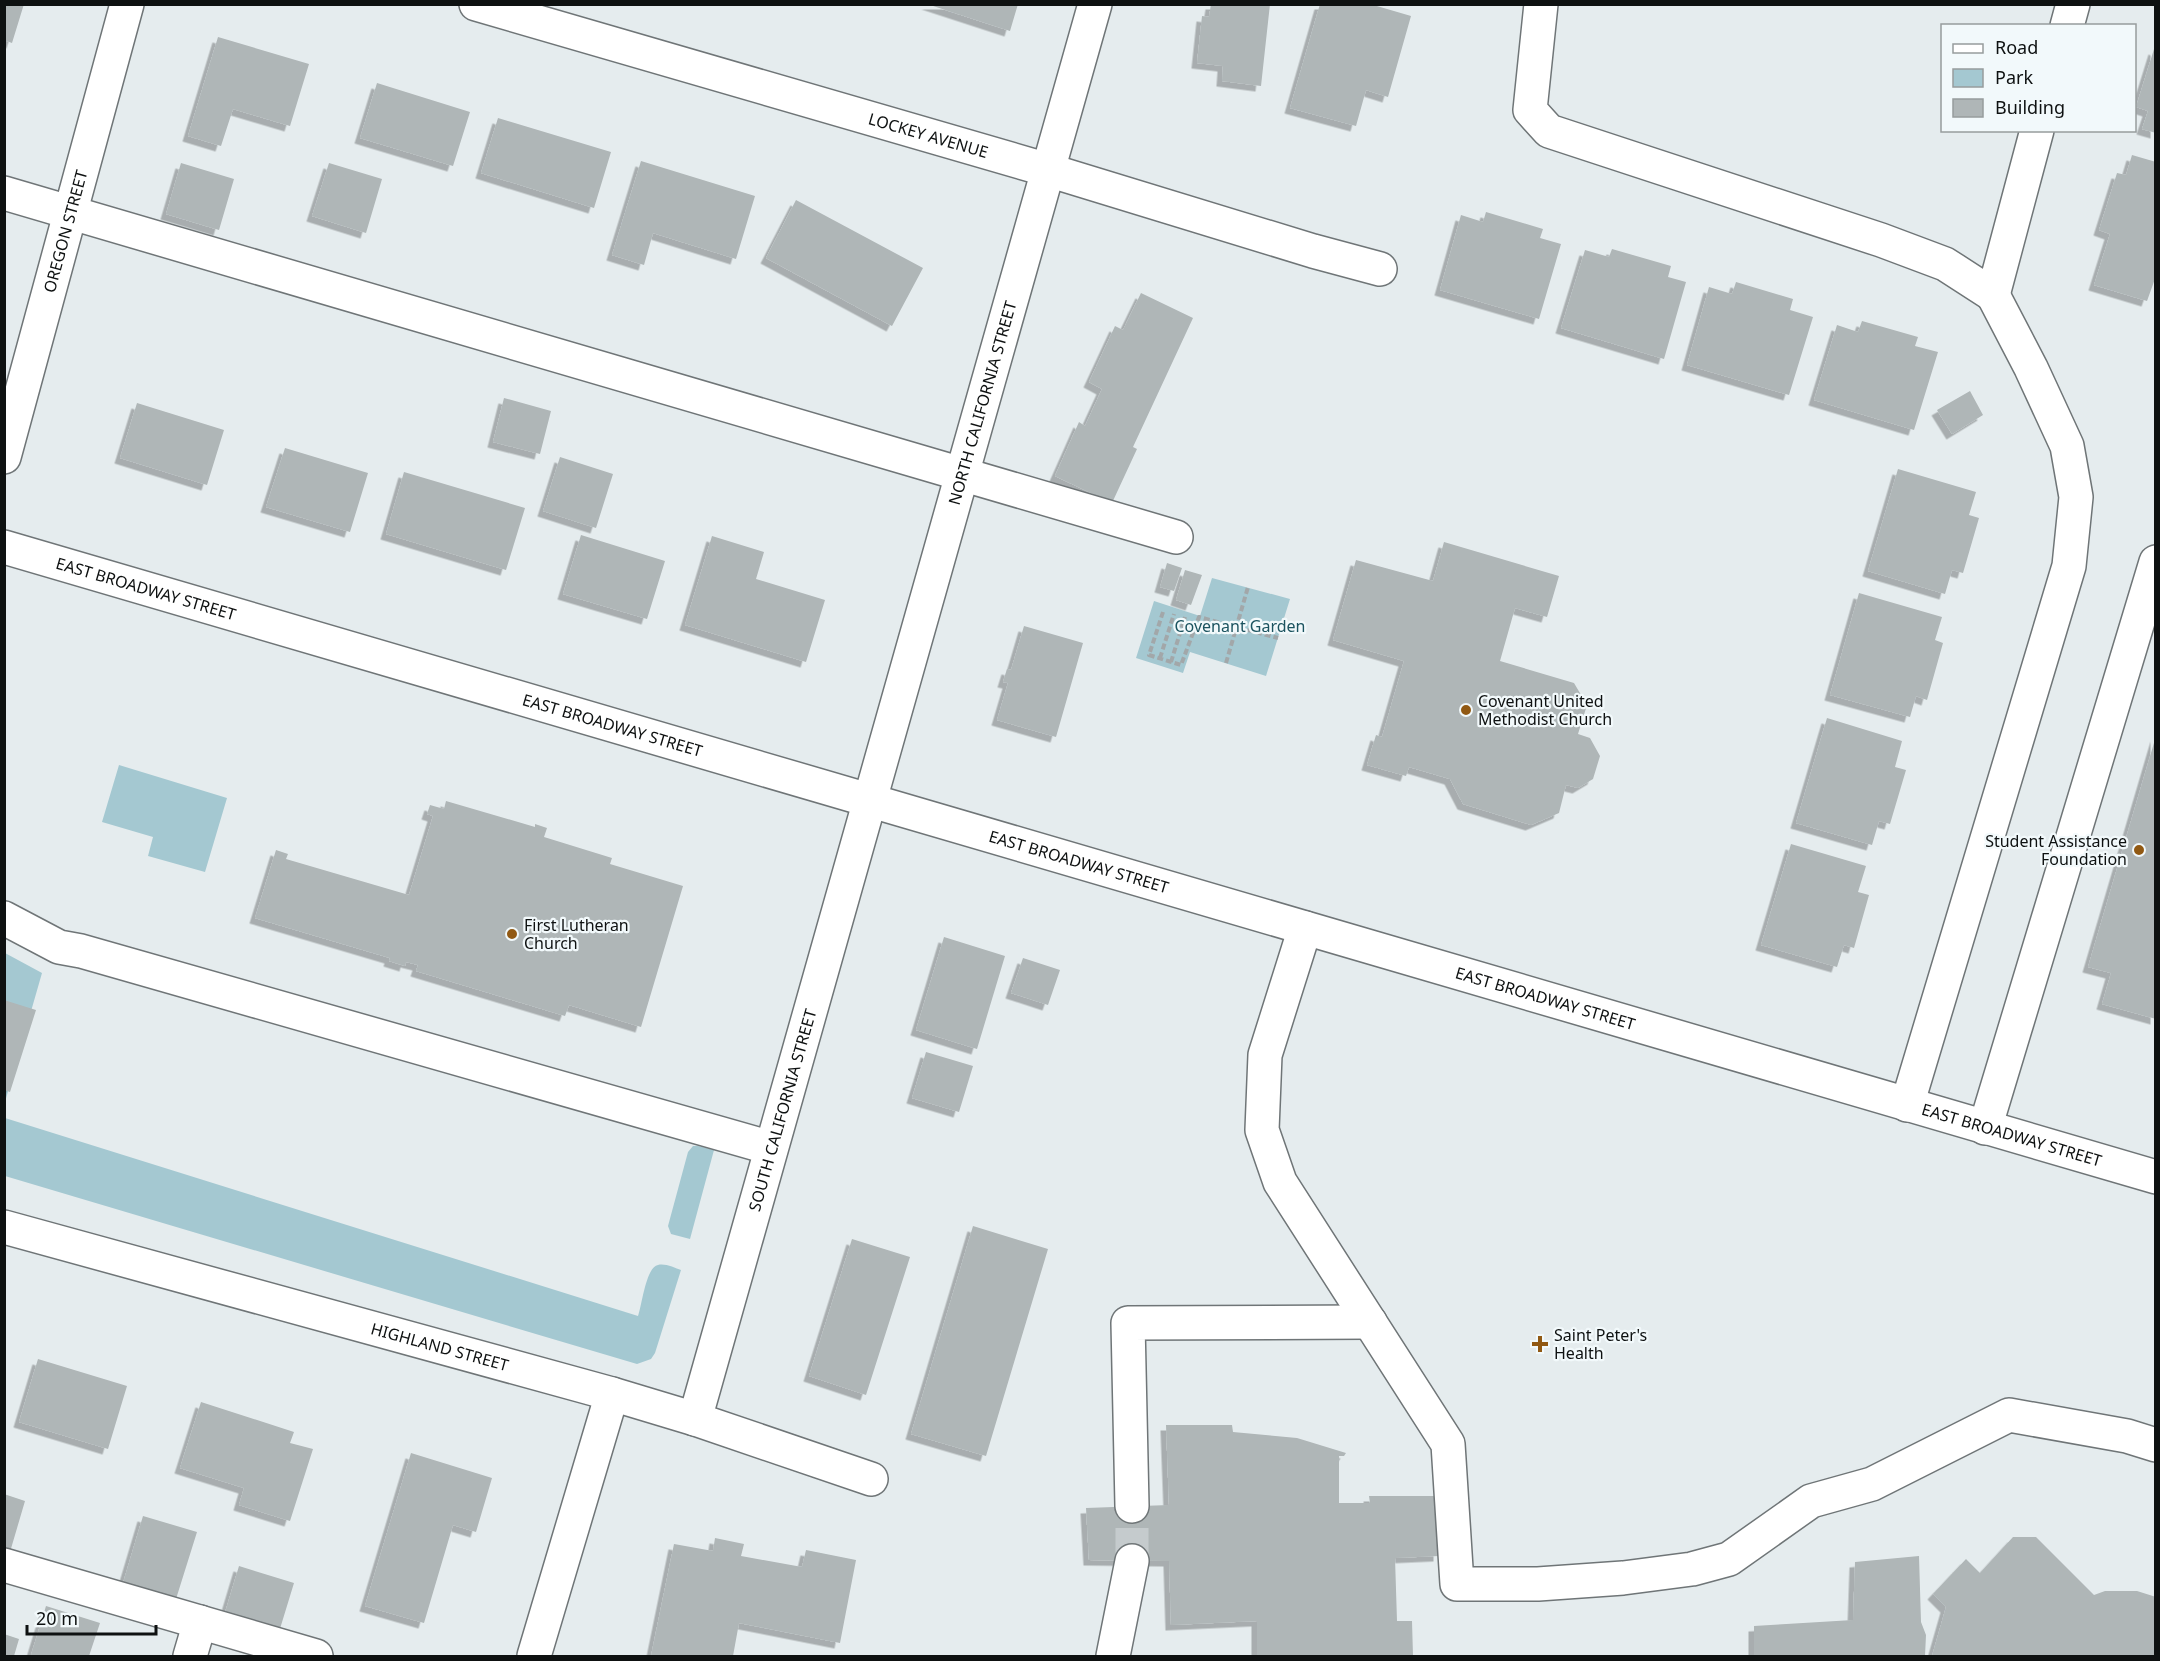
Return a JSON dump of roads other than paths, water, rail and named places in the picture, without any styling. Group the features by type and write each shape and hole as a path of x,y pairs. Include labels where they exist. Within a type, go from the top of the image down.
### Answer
{"street":[{"name":"OREGON STREET","path":"4,457 127,4"},
{"name":"LOCKEY AVENUE","path":"476,4 1380,269"},
{"name":"NORTH CALIFORNIA STREET","path":"869,800 1095,4"},
{"path":"1541,4 1530,110 1549,131 1881,240 1945,264 1993,295 2031,368 2067,446 2076,497 2069,566 1907,1105"},
{"path":"2068,24 2073,4"},
{"path":"1993,295 2036,132"},
{"path":"4,193 1176,537"},
{"name":"EAST BROADWAY STREET","path":"4,547 2156,1177"},
{"path":"1985,1128 2156,562"},
{"name":"SOUTH CALIFORNIA STREET","path":"695,1419 869,800"},
{"path":"4,918 59,947 81,951 771,1148"},
{"path":"1305,928 1265,1055 1262,1130 1280,1182 1448,1444 1457,1584 1538,1584 1623,1578 1692,1569 1729,1559 1810,1501 1872,1484 2009,1415 2127,1436 2156,1445"},
{"name":"HIGHLAND STREET","path":"4,1227 612,1394 695,1419 871,1479"},
{"path":"1132,1506 1128,1323 1370,1322"},
{"path":"534,1656 612,1394"},
{"path":"1113,1656 1132,1561"},
{"path":"4,1565 316,1656"},
{"path":"190,1656 200,1623"}],"tunnel":[{"path":"1132,1506 1132,1561"}],"place":[{"name":"Covenant United Methodist Church","path":"1466,710"},
{"name":"Student Assistance Foundation","path":"2139,850"},
{"name":"First Lutheran Church","path":"512,934"},
{"name":"Saint Peter's Health","path":"1540,1344"}],"park label":[{"name":"Covenant Garden","path":"1240,626"}]}
